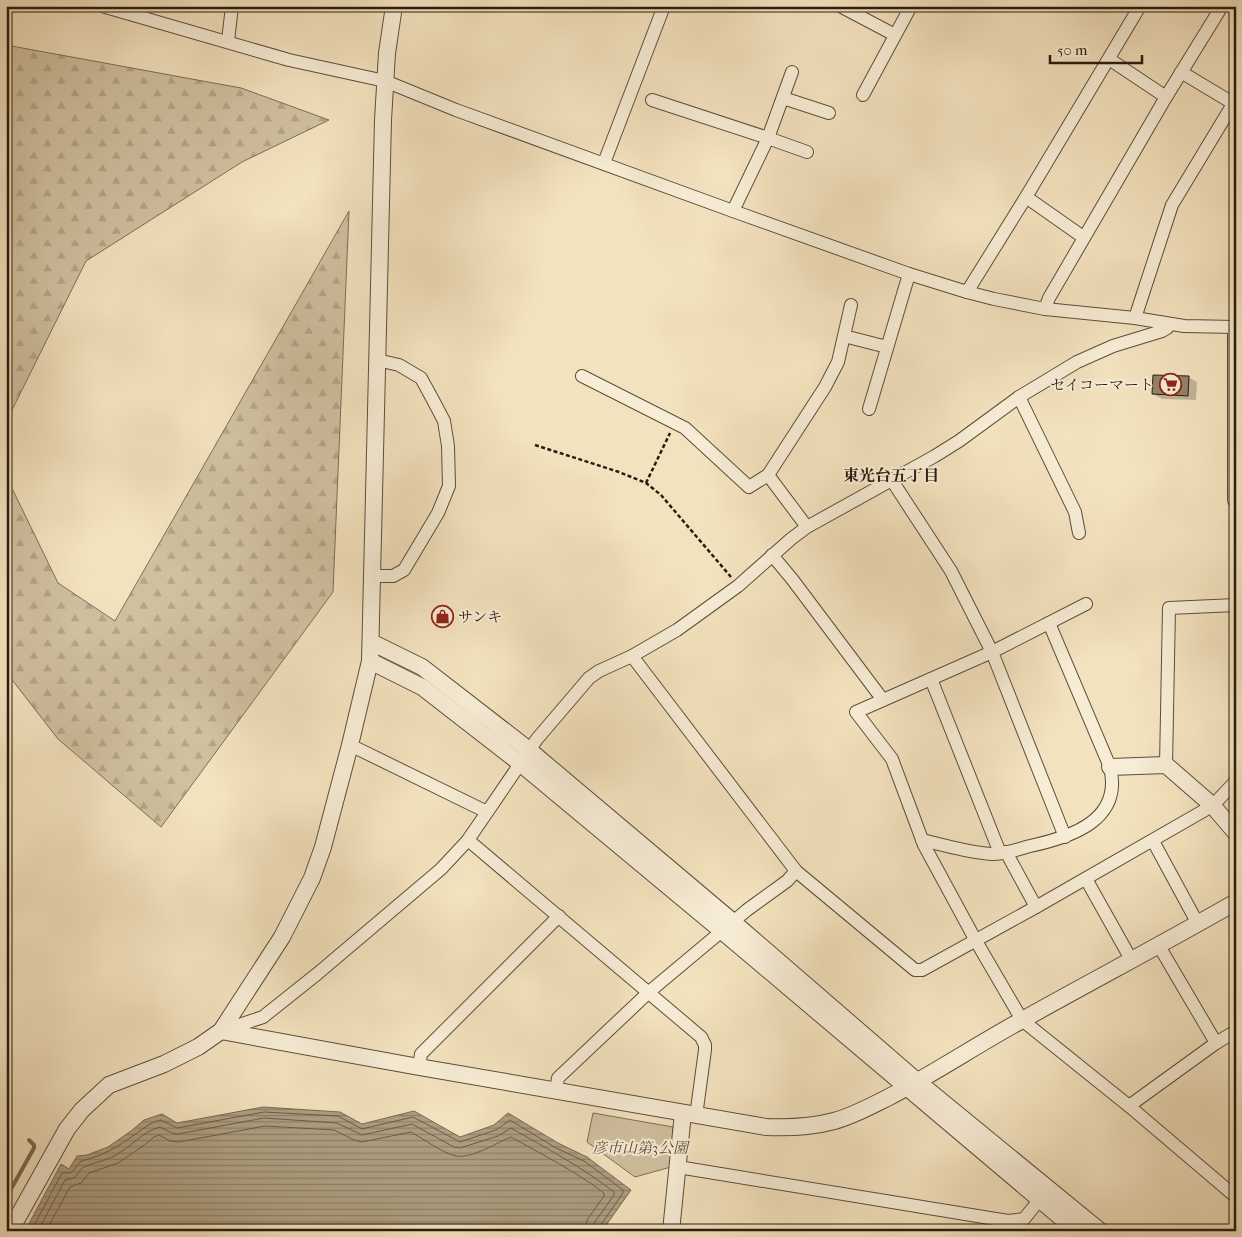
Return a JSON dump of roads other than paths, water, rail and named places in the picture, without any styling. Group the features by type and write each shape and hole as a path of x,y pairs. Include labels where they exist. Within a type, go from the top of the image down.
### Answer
{"street":[{"path":"102,6 289,60 385,81 456,110 604,163 732,212 909,274 967,292 1046,309 1135,318 1170,324 1235,328 1234,500 1236,500"},
{"path":"228,41 232,6"},
{"path":"221,1031 282,937 312,878 325,840 370,661 385,81 394,6"},
{"path":"604,163 664,6"},
{"path":"840,6 895,35"},
{"path":"863,96 911,6"},
{"path":"967,292 1026,198 1140,6"},
{"path":"1046,309 1049,298 1083,237 1222,6"},
{"path":"1109,59 1166,97"},
{"path":"732,212 768,138 792,72"},
{"path":"1135,318 1172,205 1235,103 1181,72"},
{"path":"782,98 829,113"},
{"path":"652,100 807,152"},
{"path":"1026,198 1083,237"},
{"path":"868,409 909,274"},
{"path":"582,376 686,428 749,487 768,475 825,387 838,362 851,305"},
{"path":"10,1231 67,1129 94,1098 109,1085 164,1064 198,1047 221,1031 263,1017 441,869 468,840 525,757 589,678 677,630 738,586 807,527 959,441 1019,398 1077,362 1113,346 1162,331 1170,324"},
{"path":"844,336 887,347"},
{"path":"372,576 393,576 404,570 438,513 450,486 448,446 444,422 433,400 420,378 399,365 377,360"},
{"path":"1019,398 1075,512 1079,533"},
{"path":"768,475 807,527"},
{"path":"891,479 951,571 992,652 1065,837"},
{"path":"772,555 798,586 883,700"},
{"path":"1086,604 992,652 856,712 892,759 922,840 976,941 1022,1020 1129,1106 1236,1197"},
{"path":"1166,765 1169,608 1236,605"},
{"path":"922,840 980,853 1003,852 1072,835 1098,817 1110,799 1113,779 1110,767 1049,623"},
{"path":"371,642 422,667 525,757 912,1085 1077,1231"},
{"path":"632,656 796,871 915,970 922,970 976,941 1212,805 1236,781"},
{"path":"370,661 422,687 525,757"},
{"path":"931,679 1003,852 1036,907"},
{"path":"350,745 487,812"},
{"path":"1110,767 1166,765 1212,805 1236,833"},
{"path":"468,840 649,992 704,1041 705,1050 678,1167 671,1231"},
{"path":"1152,840 1198,924"},
{"path":"556,1091 558,1078 649,992 747,910 787,881 796,871"},
{"path":"1086,879 1132,961"},
{"path":"221,1031 766,1127 786,1128 813,1125 836,1121 912,1085 1022,1020 1236,902"},
{"path":"419,1067 421,1054 559,916"},
{"path":"1159,946 1216,1043"},
{"path":"1129,1106 1216,1043 1236,1031"},
{"path":"912,1085 1100,1231"},
{"path":"678,1167 1008,1222 1024,1219 1040,1199"}],"water":[{"path":"263,1107 340,1112 362,1124 414,1111 460,1137 494,1125 508,1113 558,1143 587,1157 631,1190 602,1231 25,1231 61,1164 69,1169 77,1156 87,1155 108,1147 144,1120 162,1114 177,1123"}],"waterway":[{"path":"6,1198 34,1148 34,1145 29,1140"}],"place":[{"name":"セイコーマート","path":"1170,385"},
{"name":"サンキ","path":"442,617"}],"district":[{"name":"東光台五丁目","path":"891,475"}],"park label":[{"name":"彦市山第3公園","path":"640,1148"}]}
